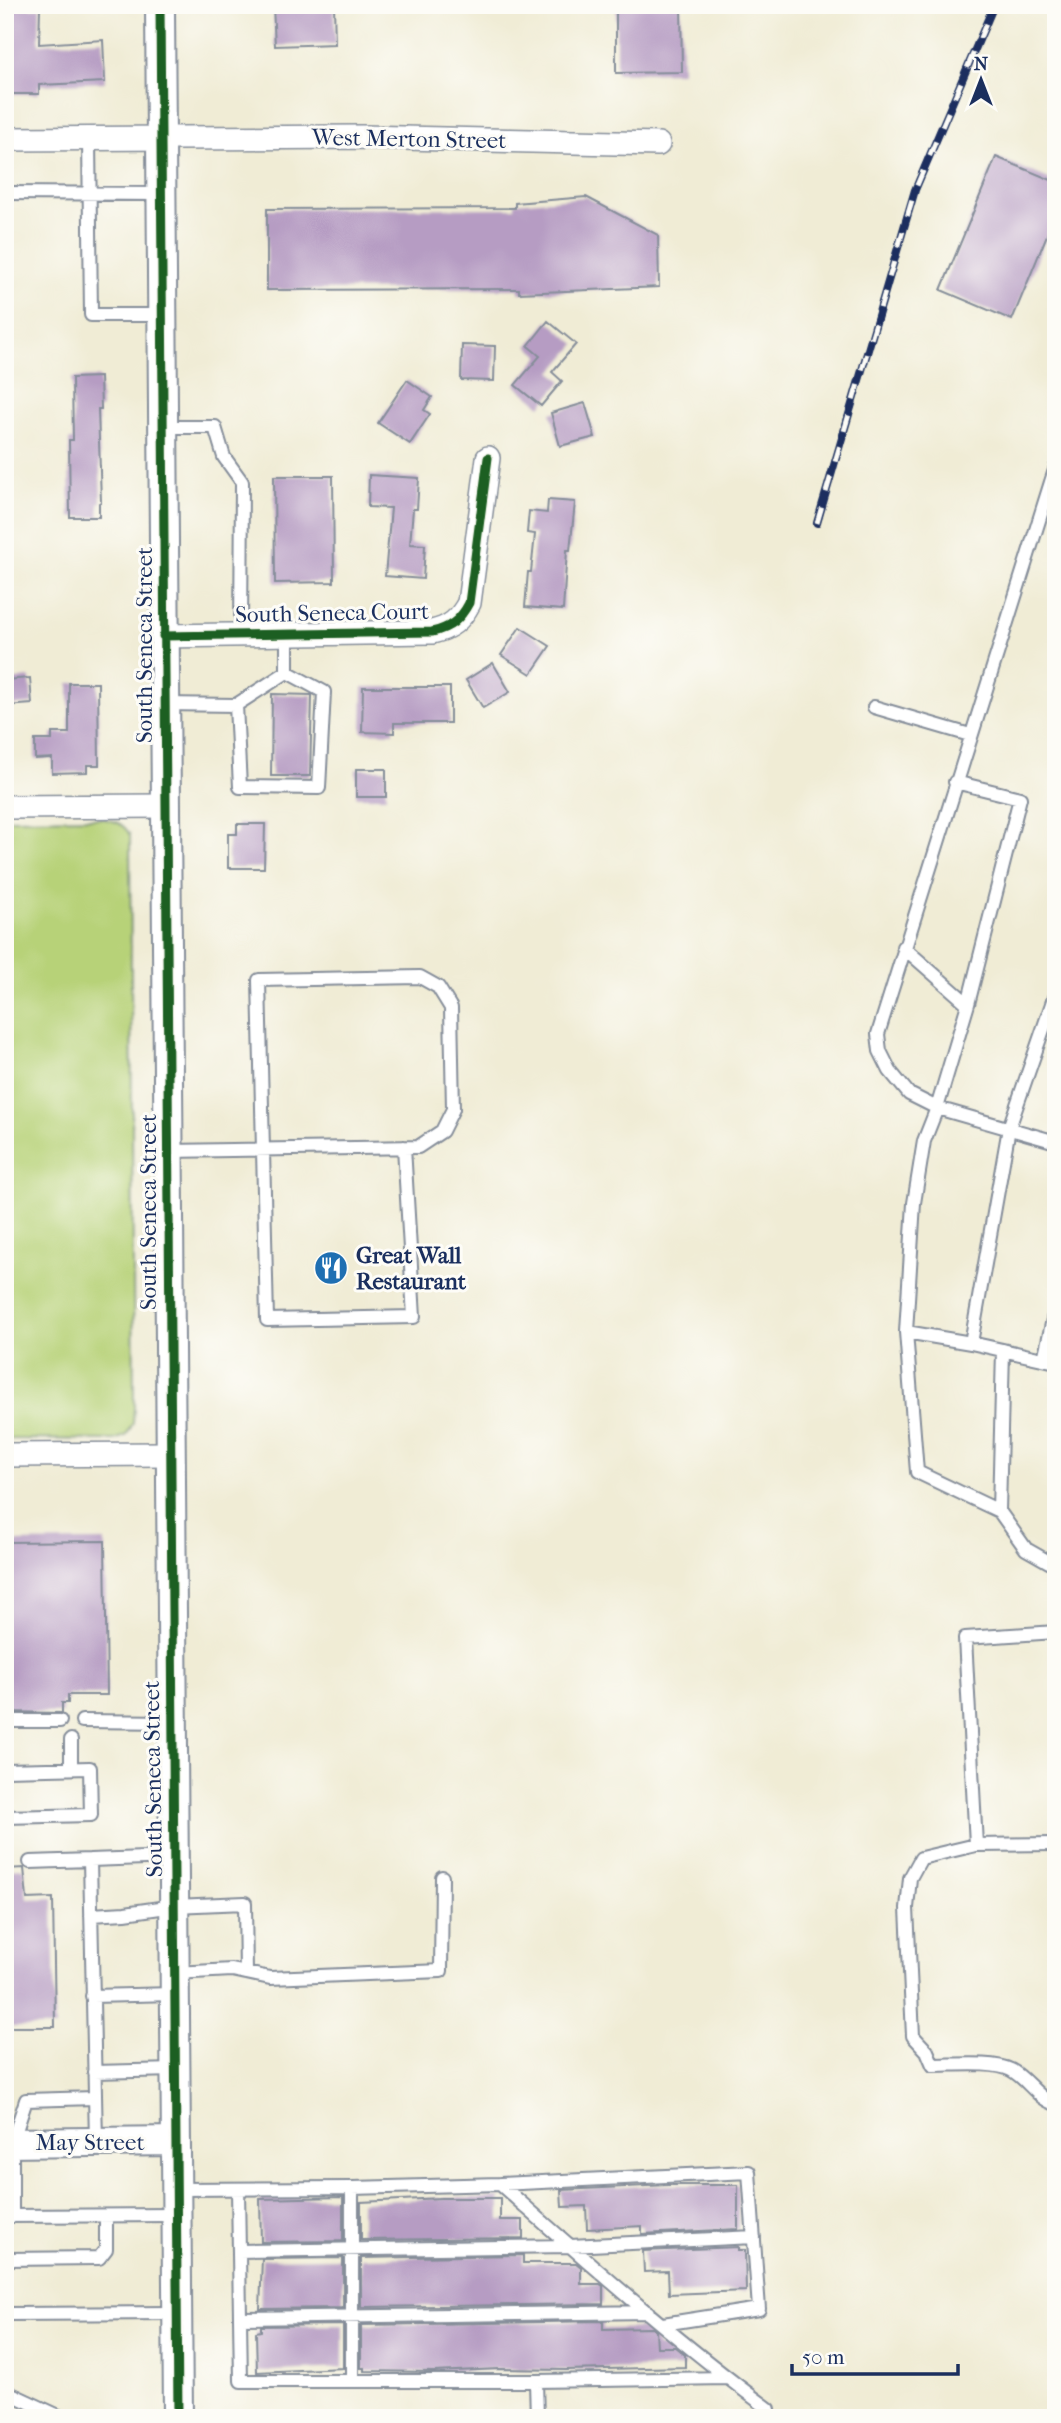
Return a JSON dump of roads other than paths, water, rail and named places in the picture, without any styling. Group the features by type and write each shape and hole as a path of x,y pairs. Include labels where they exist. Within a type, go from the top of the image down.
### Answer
{"street":[{"name":"South Seneca Street","path":"160,5 178,2418"},
{"name":"West Merton Street","path":"5,139 362,137 658,144"},
{"name":"South Seneca Court","path":"163,636 432,632 444,629 456,622 469,603 488,458"},
{"path":"5,807 165,806"},
{"path":"5,1455 170,1454"},
{"name":"May Street","path":"9,2143 176,2141"}],"lane":[{"path":"89,139 92,315 162,316"},
{"path":"5,193 161,194"},
{"path":"163,427 215,427 224,457 242,482 242,635"},
{"path":"1056,467 1054,483 970,736 878,1034 880,1051 890,1071 909,1094 937,1108 1056,1142"},
{"path":"288,634 288,672"},
{"path":"164,704 236,705 288,672"},
{"path":"236,705 240,788 319,788 324,692 288,672"},
{"path":"874,707 970,736"},
{"path":"956,782 1020,798 968,1004 937,1108 924,1141 914,1203 906,1332 917,1472 999,1511 1026,1549 1056,1566"},
{"path":"903,947 968,1004"},
{"path":"167,1151 263,1150 404,1147 418,1147 442,1131 453,1109 451,1008 438,987 420,977 259,980 263,1150 267,1320 414,1317 404,1147"},
{"path":"971,1343 1009,1128 1056,992"},
{"path":"906,1332 1050,1360 1056,1306"},
{"path":"999,1511 1003,1350"},
{"path":"976,1845 965,1638 1056,1632"},
{"path":"5,1721 60,1721"},
{"path":"82,1721 172,1721"},
{"path":"71,1740 71,1768"},
{"path":"5,1770 90,1768 91,1815 5,1817"},
{"path":"1056,1844 976,1845 921,1858 910,1878 907,1908 913,2036 927,2051 933,2065 1000,2066 1021,2077 1041,2096 1056,2104"},
{"path":"30,1862 173,1857"},
{"path":"90,1860 96,2141"},
{"path":"92,1996 174,1984 232,1970 270,1978 441,1971 442,1877"},
{"path":"91,1915 174,1906 245,1903 246,1973"},
{"path":"94,2072 175,2070"},
{"path":"95,2098 26,2100 9,2143 9,2216 106,2216 238,2189 352,2188 749,2172 759,2309 663,2324"},
{"path":"500,2183 648,2312 769,2409 769,2418"},
{"path":"352,2188 352,2381"},
{"path":"238,2189 240,2381 727,2378"},
{"path":"5,2259 99,2258 106,2249 106,2216"},
{"path":"239,2251 570,2246 754,2237"},
{"path":"240,2318 648,2312"},
{"path":"5,2314 177,2313"},
{"path":"536,2381 537,2418"},
{"path":"5,2391 44,2413 63,2418"}],"railway":[{"path":"817,523 915,190 994,5"}],"place":[{"name":"Great Wall Restaurant","path":"331,1268"}]}
